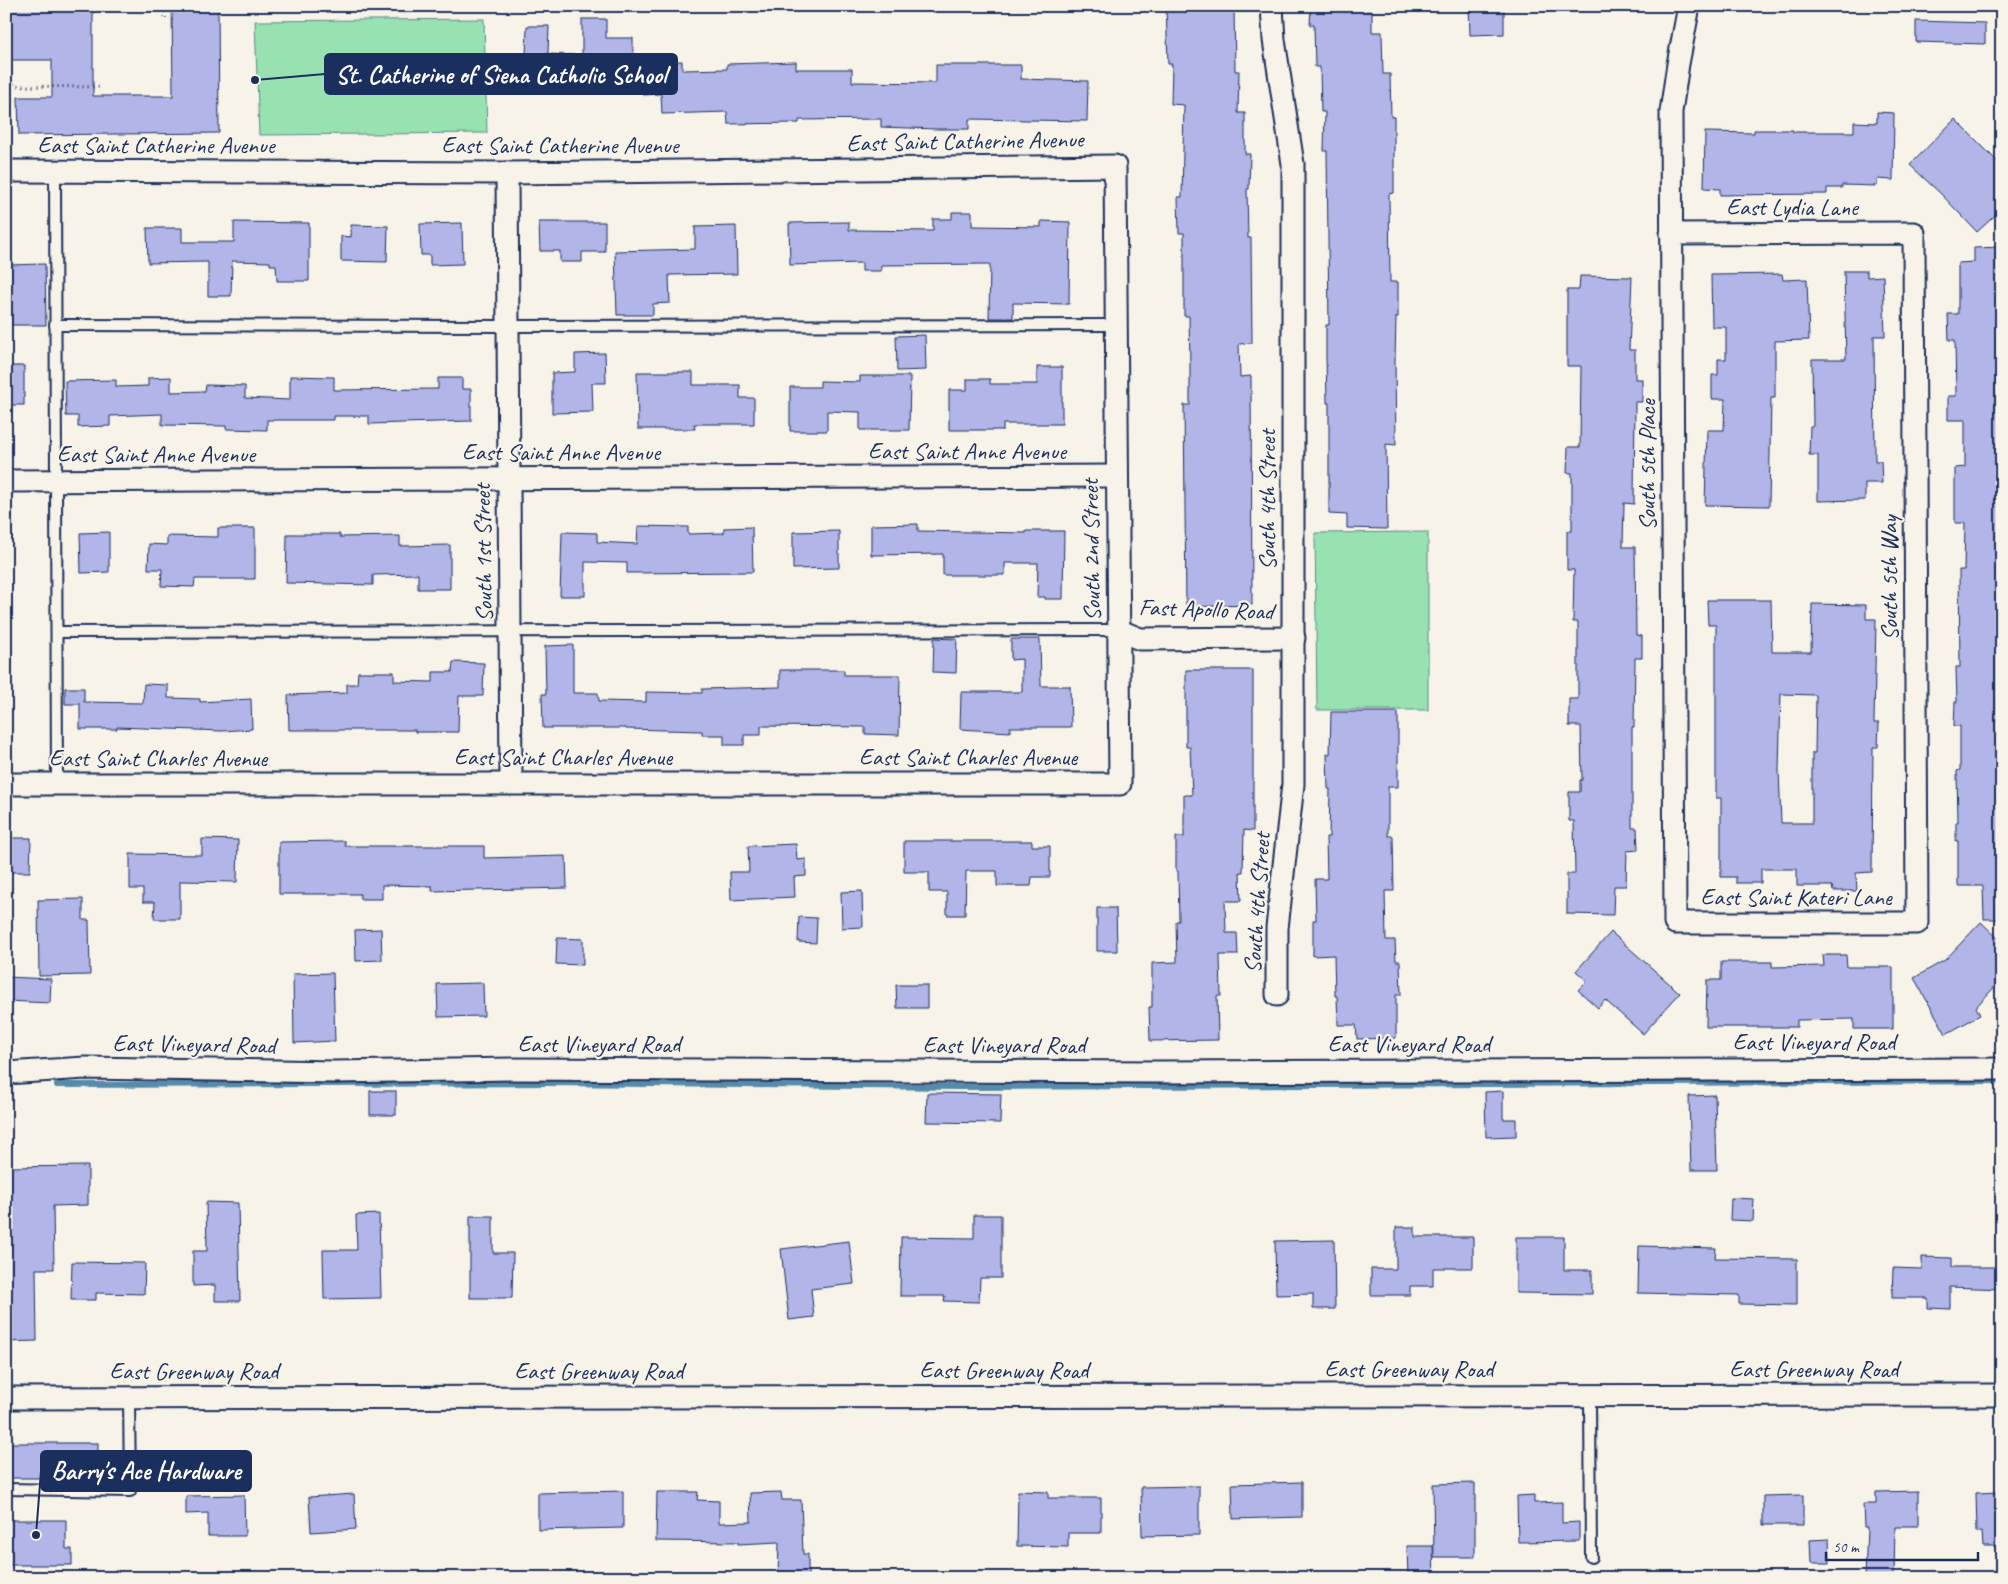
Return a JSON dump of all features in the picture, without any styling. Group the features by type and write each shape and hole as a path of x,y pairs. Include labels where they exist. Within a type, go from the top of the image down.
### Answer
{"street":[{"name":"South 4th Street","path":"1272,6 1274,40 1293,164 1293,784 1276,928 1276,995"},
{"name":"South 5th Place","path":"1675,923 1671,112 1689,7"},
{"name":"East Saint Catherine Avenue","path":"6,171 507,172 1115,166"},
{"name":"South 2nd Street","path":"1115,166 1120,784"},
{"name":"South 1st Street","path":"507,172 511,783"},
{"name":"East Lydia Lane","path":"1672,234 1914,233"},
{"name":"South 5th Way","path":"1914,233 1917,924"},
{"name":"East Saint Anne Avenue","path":"6,481 1117,476"},
{"name":"Fast Apollo Road","path":"1118,630 1140,638 1294,638"},
{"name":"East Saint Charles Avenue","path":"6,784 1120,784"},
{"name":"East Saint Kateri Lane","path":"1675,923 1917,924"},
{"name":"East Vineyard Road","path":"6,1073 85,1068 335,1072 511,1069 1176,1072 2002,1069"},
{"name":"East Greenway Road","path":"6,1398 2002,1395"}],"lane":[{"path":"55,170 57,784"},
{"path":"56,325 1116,325"},
{"path":"57,632 1118,630"},
{"path":"1590,1396 1591,1557"},
{"path":"6,1489 130,1491 129,1398"}],"path":[{"path":"165,6 165,18"},
{"path":"6,77 16,86 102,87"}],"green space":[{"path":"484,19 487,133 259,135 255,21"},
{"path":"1428,532 1428,710 1317,710 1315,533"}],"building":[{"path":"9,6 93,6 93,96 173,96 172,6 218,6 219,133 19,135 18,97 52,97 52,60 9,60"},
{"path":"1166,6 1234,6 1235,71 1239,71 1238,113 1245,113 1245,154 1250,154 1249,189 1247,189 1248,238 1251,238 1252,343 1239,344 1240,377 1251,376 1252,605 1186,607 1184,405 1190,405 1190,364 1189,316 1184,316 1184,233 1179,233 1178,197 1182,197 1184,105 1171,104 1172,64 1168,64"},
{"path":"1311,6 1366,6 1366,10 1372,10 1372,32 1382,32 1383,74 1390,74 1391,117 1394,117 1394,193 1389,194 1390,282 1398,282 1398,317 1396,317 1395,361 1396,445 1386,444 1387,529 1347,528 1347,515 1329,514 1329,403 1327,403 1326,357 1326,325 1329,325 1327,151 1324,151 1325,112 1321,112 1320,67 1315,67 1314,25 1310,25"},
{"path":"1469,6 1504,6 1504,34 1470,35"},
{"path":"582,19 606,19 606,38 633,38 633,63 682,61 682,70 727,69 727,64 796,62 796,69 852,69 852,82 936,83 936,65 1021,65 1021,79 1088,81 1087,121 969,119 969,129 881,127 881,119 799,120 799,123 728,124 727,112 662,114 661,94 643,95 643,85 560,86 560,88 525,87 527,26 549,26 548,54 582,55"},
{"path":"1916,21 1985,23 1985,44 1916,42"},
{"path":"1877,112 1894,113 1893,180 1877,179 1877,186 1842,185 1842,188 1827,188 1827,194 1720,195 1720,189 1704,188 1705,132 1754,133 1754,130 1793,130 1793,132 1854,132 1854,122 1877,123"},
{"path":"1955,119 2002,166 2002,209 1977,232 1910,165"},
{"path":"952,212 972,212 972,226 1041,227 1041,221 1070,222 1069,304 1013,303 1013,318 989,318 990,264 881,265 881,271 862,271 862,263 790,265 789,223 849,222 849,230 933,231 933,219 952,219"},
{"path":"234,222 309,223 309,281 277,281 276,265 270,265 270,262 232,261 231,296 208,296 208,262 148,263 147,228 182,228 182,242 234,242"},
{"path":"539,222 605,222 605,252 582,252 582,262 560,262 560,251 540,251"},
{"path":"462,223 463,264 430,265 430,255 421,255 420,224"},
{"path":"351,225 388,226 387,262 341,261 341,236 351,237"},
{"path":"736,226 737,274 669,275 670,303 653,304 653,315 617,315 615,251 695,249 695,227"},
{"path":"2002,247 2002,919 1984,919 1983,886 1958,886 1956,822 1958,822 1957,771 1960,770 1960,726 1954,726 1955,702 1957,702 1956,667 1960,667 1959,570 1964,570 1965,523 1955,523 1955,468 1965,467 1965,420 1948,420 1948,396 1956,396 1955,340 1949,340 1948,314 1958,314 1958,263 1974,262 1974,248"},
{"path":"45,264 46,325 6,325 6,265"},
{"path":"1844,271 1867,271 1867,277 1883,276 1885,336 1874,336 1875,461 1881,461 1882,483 1865,483 1865,500 1818,501 1818,455 1809,455 1810,426 1813,426 1812,359 1846,359"},
{"path":"1782,274 1783,280 1807,279 1809,340 1775,341 1775,398 1771,398 1769,506 1705,505 1707,430 1724,430 1725,399 1712,399 1712,375 1718,375 1718,359 1726,359 1726,327 1712,327 1711,275"},
{"path":"1580,276 1632,277 1629,350 1635,350 1635,379 1642,379 1642,402 1635,402 1634,504 1624,503 1623,547 1635,547 1636,635 1642,636 1642,658 1635,658 1634,727 1632,727 1632,828 1637,828 1638,850 1627,851 1626,886 1614,886 1613,915 1567,914 1567,874 1575,874 1574,821 1569,821 1569,792 1580,792 1580,780 1582,780 1581,726 1569,726 1569,699 1578,699 1578,622 1573,622 1574,570 1567,570 1567,531 1572,531 1572,473 1567,473 1568,447 1580,447 1581,366 1567,366 1567,290 1579,290"},
{"path":"925,335 926,370 897,371 896,336"},
{"path":"605,353 606,383 592,383 593,412 552,413 552,373 575,372 575,354"},
{"path":"6,366 24,366 24,405 6,405"},
{"path":"1037,367 1062,367 1062,424 1003,424 1003,430 949,430 949,390 967,390 967,379 990,379 990,384 1037,384"},
{"path":"637,372 693,372 693,385 740,385 740,398 754,398 754,424 694,424 695,429 638,429"},
{"path":"290,376 334,377 334,390 438,389 438,378 462,378 462,389 471,389 471,421 369,424 369,416 334,416 334,420 267,420 267,430 226,429 226,426 162,425 162,414 110,416 110,426 78,427 78,416 66,416 65,381 116,380 116,387 148,386 148,378 171,377 171,392 205,391 206,385 245,386 245,398 290,400"},
{"path":"860,376 910,376 909,430 860,430 860,412 827,411 827,431 790,431 790,387 820,387 820,381 860,382"},
{"path":"918,524 918,531 1026,533 1026,531 1064,531 1063,599 1037,597 1038,563 1005,563 1005,575 943,575 943,554 871,555 871,525"},
{"path":"638,526 688,527 688,534 724,533 724,528 752,527 753,572 627,573 627,563 585,562 585,596 560,596 562,532 597,533 597,542 637,544"},
{"path":"218,528 255,528 255,579 195,579 194,587 161,586 162,569 148,569 149,544 167,545 167,536 218,537"},
{"path":"839,531 839,568 793,569 793,532"},
{"path":"109,532 109,572 81,573 80,533"},
{"path":"287,534 340,534 340,537 400,536 400,546 450,545 450,589 418,589 418,574 373,575 373,585 286,583"},
{"path":"1707,600 1771,600 1772,652 1811,652 1812,604 1866,605 1866,619 1876,619 1874,723 1879,723 1878,747 1873,747 1872,872 1856,873 1857,891 1833,891 1832,886 1797,886 1797,869 1761,869 1761,883 1736,883 1736,877 1721,877 1721,798 1716,798 1716,625 1708,625","holes":["1781,694 1816,695 1815,753 1812,753 1812,823 1781,823 1779,769"]},
{"path":"934,638 957,639 956,673 933,672"},
{"path":"1011,639 1040,639 1041,686 1070,686 1071,727 1010,727 1010,732 960,729 961,692 1022,692 1022,659 1011,660"},
{"path":"573,645 573,693 598,693 599,701 646,702 646,692 702,693 702,689 780,687 780,670 844,670 844,675 900,675 899,735 865,734 865,727 761,726 761,735 744,735 744,745 724,745 724,735 702,735 702,731 626,728 543,728 542,694 546,694 545,646"},
{"path":"453,662 484,663 483,696 459,696 458,732 289,730 288,695 347,693 347,684 357,684 358,672 394,672 394,681 433,682 433,672 452,672"},
{"path":"1186,670 1253,670 1253,831 1244,830 1243,872 1240,872 1241,901 1225,901 1226,933 1237,933 1238,955 1220,955 1221,996 1217,996 1218,1040 1150,1041 1149,1007 1152,1007 1152,963 1177,962 1176,921 1179,921 1176,837 1184,837 1184,795 1192,795 1190,747 1186,747"},
{"path":"144,684 168,685 168,698 200,699 200,702 251,699 252,729 222,731 117,727 117,729 80,729 80,704 65,704 65,688 84,688 84,702 143,703"},
{"path":"1331,712 1398,712 1398,787 1388,787 1388,836 1393,836 1394,891 1385,891 1386,940 1395,940 1396,961 1400,961 1401,995 1396,995 1396,1038 1357,1039 1356,1025 1338,1025 1334,955 1313,956 1313,920 1316,920 1315,879 1327,879 1326,837 1329,837 1330,789 1328,789 1327,754 1330,754"},
{"path":"6,838 31,838 30,872 6,872"},
{"path":"202,839 238,840 237,882 180,881 180,919 154,919 155,902 143,902 143,889 130,889 130,854 202,855"},
{"path":"345,841 345,846 484,846 484,858 566,856 567,888 432,891 432,886 382,885 382,899 360,899 360,894 279,894 279,842"},
{"path":"904,841 1032,841 1032,846 1050,846 1050,877 1032,877 1031,886 997,886 997,871 966,871 965,915 947,915 947,892 929,892 929,872 904,872"},
{"path":"796,844 797,860 806,859 806,876 794,877 795,897 731,900 730,872 749,872 748,846"},
{"path":"862,891 863,927 842,928 841,892"},
{"path":"83,899 83,920 89,920 90,975 39,976 38,900"},
{"path":"1097,908 1116,908 1117,951 1097,951"},
{"path":"799,917 817,918 816,943 798,942"},
{"path":"1981,922 2002,942 2002,979 1976,1007 1980,1015 1946,1034 1914,978 1945,960"},
{"path":"381,929 382,960 356,961 355,930"},
{"path":"1611,932 1680,993 1643,1034 1605,1000 1598,1008 1578,990 1587,981 1576,971"},
{"path":"557,938 583,939 583,965 556,964"},
{"path":"1823,955 1846,955 1847,967 1893,967 1893,1029 1854,1029 1854,1019 1797,1020 1797,1027 1706,1027 1707,980 1721,980 1721,962 1772,962 1772,967 1824,966"},
{"path":"333,973 335,1041 294,1043 293,974"},
{"path":"6,977 51,979 50,1003 6,1001"},
{"path":"483,983 484,1016 438,1017 437,984"},
{"path":"896,985 927,985 927,1008 897,1008"},
{"path":"370,1091 396,1091 396,1115 370,1115"},
{"path":"1503,1091 1503,1119 1516,1119 1516,1136 1486,1137 1485,1092"},
{"path":"927,1093 1001,1094 1000,1123 926,1122"},
{"path":"1715,1095 1717,1170 1691,1170 1689,1096"},
{"path":"88,1166 88,1205 53,1206 54,1269 36,1269 37,1341 6,1342 6,1167"},
{"path":"1731,1198 1754,1199 1753,1221 1730,1220"},
{"path":"206,1202 238,1203 240,1301 215,1301 215,1285 193,1286 193,1251 207,1251"},
{"path":"379,1214 381,1298 324,1299 323,1250 357,1250 356,1215"},
{"path":"974,1215 1001,1215 1001,1278 980,1278 979,1302 944,1301 945,1296 900,1296 901,1237 974,1238"},
{"path":"470,1216 493,1216 493,1253 513,1253 512,1298 470,1298"},
{"path":"1396,1227 1415,1227 1415,1237 1473,1237 1473,1268 1433,1268 1433,1286 1410,1286 1410,1295 1371,1295 1371,1269 1396,1269"},
{"path":"1516,1237 1564,1237 1564,1270 1592,1270 1592,1294 1516,1293"},
{"path":"1334,1240 1335,1309 1313,1309 1313,1294 1276,1295 1275,1241"},
{"path":"849,1241 854,1284 811,1289 814,1317 789,1320 781,1249"},
{"path":"1639,1246 1716,1248 1715,1258 1797,1259 1797,1305 1739,1304 1739,1295 1638,1293"},
{"path":"1922,1257 1952,1258 1952,1267 2002,1267 2002,1289 1950,1287 1950,1309 1928,1308 1928,1298 1892,1298 1893,1268 1922,1269"},
{"path":"72,1262 145,1263 144,1294 96,1293 96,1300 71,1300"},
{"path":"11,1443 98,1443 98,1478 11,1478"},
{"path":"1302,1482 1302,1517 1233,1519 1232,1484"},
{"path":"1475,1483 1475,1557 1434,1557 1433,1484"},
{"path":"1199,1486 1199,1535 1142,1536 1141,1487"},
{"path":"623,1491 623,1528 538,1530 538,1493"},
{"path":"1018,1491 1048,1492 1048,1498 1101,1498 1101,1533 1068,1533 1068,1547 1017,1546"},
{"path":"1918,1491 1918,1526 1895,1526 1894,1578 1865,1578 1867,1527 1864,1527 1863,1504 1876,1504 1876,1492"},
{"path":"657,1492 698,1492 697,1500 719,1501 719,1523 751,1522 750,1493 781,1492 782,1500 801,1500 803,1554 808,1554 808,1578 778,1578 779,1542 738,1544 738,1542 656,1541"},
{"path":"2002,1492 2000,1547 1983,1547 1982,1532 1977,1532 1976,1493"},
{"path":"354,1494 356,1529 311,1532 309,1497"},
{"path":"244,1495 245,1536 208,1536 208,1513 186,1514 186,1496"},
{"path":"1534,1495 1534,1503 1562,1502 1562,1523 1579,1522 1579,1541 1518,1542 1517,1496"},
{"path":"1803,1495 1803,1525 1763,1525 1763,1496"},
{"path":"6,1520 66,1520 66,1549 72,1549 72,1565 6,1565"},
{"path":"1829,1539 1830,1563 1811,1563 1810,1540"},
{"path":"1407,1546 1433,1546 1434,1578 1408,1578"}],"waterway":[{"path":"57,1085 550,1083 961,1087 2002,1081"}],"place":[{"name":"St. Catherine of Siena Catholic School","path":"255,80"},
{"name":"Barry's Ace Hardware","path":"36,1535"}]}
